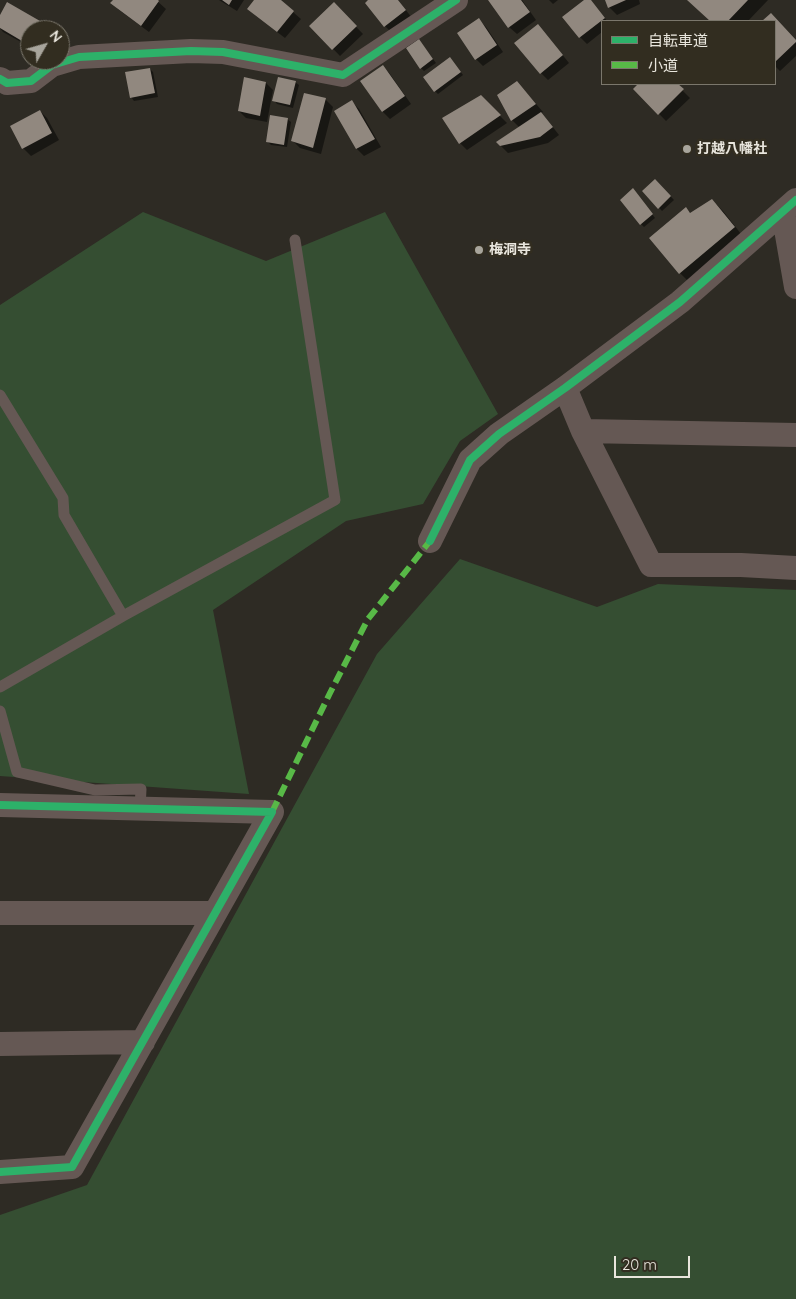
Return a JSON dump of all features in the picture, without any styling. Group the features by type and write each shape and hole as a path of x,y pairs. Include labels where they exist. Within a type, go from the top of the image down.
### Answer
{"street":[{"path":"0,79 7,82 31,81 52,65 79,57 191,51 223,52 343,75 456,0"},
{"path":"790,206 796,287"},
{"path":"430,541 470,460 499,434 680,302 790,206"},
{"path":"564,388 582,431 651,565 741,565 796,568"},
{"path":"582,431 796,434"},
{"path":"0,805 272,812 72,1167 0,1172"},
{"path":"0,913 215,913"},
{"path":"0,1044 143,1042"}],"lane":[{"path":"0,687 123,616 335,500 295,240"},
{"path":"0,395 63,498 64,515 123,616"},
{"path":"0,711 17,772 95,790 141,788 140,809"}],"green space":[{"path":"143,212 266,261 385,212 498,414 460,441 423,504 346,521 213,610 249,794 0,776 0,305"},
{"path":"460,559 597,607 658,584 796,590 796,1299 0,1299 0,1215 87,1185 377,654"}],"building":[{"path":"113,0 159,1 141,26 110,3"},
{"path":"222,0 232,0 229,5"},
{"path":"254,0 281,0 294,11 277,32 247,9"},
{"path":"368,0 398,0 406,10 384,27 365,3"},
{"path":"488,0 521,0 530,12 508,28"},
{"path":"584,0 591,0 605,18 579,38 562,17"},
{"path":"605,0 626,0 608,8"},
{"path":"687,0 748,0 729,20 709,20"},
{"path":"7,2 38,20 20,20 20,40 0,28 0,15"},
{"path":"334,2 357,26 332,50 309,26"},
{"path":"771,13 796,40 776,61 776,20 763,20"},
{"path":"479,18 497,45 475,60 457,33"},
{"path":"538,24 563,55 540,74 514,43"},
{"path":"419,39 433,59 420,69 406,48"},
{"path":"450,57 461,72 434,92 423,77"},
{"path":"383,65 405,96 382,112 360,81"},
{"path":"150,68 155,93 130,98 125,72"},
{"path":"244,77 266,82 260,116 238,111"},
{"path":"278,77 296,81 290,105 272,101"},
{"path":"517,81 536,104 511,121 497,95"},
{"path":"637,85 679,85 684,89 658,115 633,89"},
{"path":"304,93 326,98 313,148 291,141"},
{"path":"481,95 501,115 459,144 442,118"},
{"path":"352,100 375,139 356,149 334,111"},
{"path":"40,110 52,133 22,149 10,126"},
{"path":"541,112 553,127 540,137 500,146 496,142"},
{"path":"270,115 288,118 284,145 266,142"},
{"path":"655,179 671,196 658,209 642,191"},
{"path":"633,188 653,214 640,225 620,200"},
{"path":"712,199 735,227 679,274 649,238 686,207 690,213"}],"marked path":[{"path":"272,812 368,619 430,541"}],"cycle path":[{"path":"0,79 7,83 31,81 52,65 79,57 191,51 223,52 343,75 456,0"},
{"path":"430,541 470,460 499,434 565,388 680,302 796,200"},
{"path":"0,805 272,812 72,1167 0,1172"}],"place":[{"name":"打越八幡社","path":"687,149"},
{"name":"梅洞寺","path":"479,250"}]}
